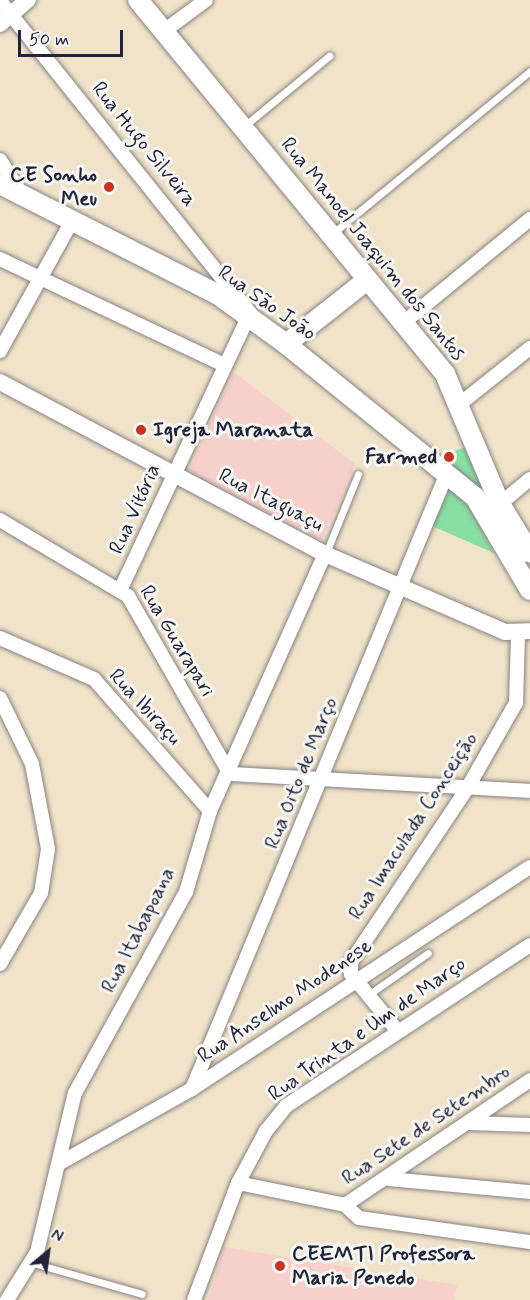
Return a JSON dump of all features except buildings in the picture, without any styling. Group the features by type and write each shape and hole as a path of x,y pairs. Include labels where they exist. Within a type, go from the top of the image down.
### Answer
{"main road":[{"name":"Rua Manoel Joaquim dos Santos","path":"138,0 403,323 461,403 500,504 530,553"},
{"name":"Rua São João","path":"0,184 20,192 201,285 249,316 286,344 447,472 480,502 530,590"},
{"path":"286,344 367,280"}],"street":[{"path":"6,19 28,0"},
{"path":"164,31 206,0"},
{"name":"Rua Hugo Silveira","path":"0,1 6,19 240,294 249,316"},
{"path":"0,160 20,192"},
{"path":"403,323 530,219"},
{"path":"0,351 72,220"},
{"path":"0,259 43,275 222,364"},
{"name":"Rua Vitória","path":"121,589 222,364 249,316"},
{"path":"461,403 530,348"},
{"name":"Rua Itaguaçu","path":"0,382 325,554 402,587 524,632"},
{"name":"Rua Oito de Março","path":"192,1089 402,587 447,472"},
{"path":"500,504 530,479"},
{"name":"Rua Guarapari","path":"0,520 121,589 230,774"},
{"name":"Rua Itabapoana","path":"6,1298 33,1263 60,1163 75,1093 182,900 210,811 230,774 325,554"},
{"name":"Rua Imaculada Conceição","path":"355,979 349,968 355,953 468,787 516,703 524,632"},
{"name":"Rua Ibiraçu","path":"0,638 94,680 210,811"},
{"path":"0,698 32,764 48,849 41,893 0,964"},
{"path":"230,774 319,782 530,791"},
{"name":"Rua Anselmo Modenese","path":"60,1163 192,1089 355,979 530,867"},
{"name":"Rua Trinta e Um de Março","path":"194,1300 238,1182 286,1106 396,1029 530,945"},
{"path":"355,979 396,1029"},
{"name":"Rua Sete de Setembro","path":"345,1205 388,1179 530,1080"},
{"path":"469,1123 530,1125"},
{"path":"388,1179 530,1192"},
{"path":"238,1182 345,1205 358,1218 530,1242"}],"lane":[{"path":"243,127 329,56"},
{"path":"331,235 530,71"},
{"name":"Rua Itabapoana","path":"325,554 358,474"},
{"path":"368,995 428,953"},
{"path":"33,1263 142,1294"}],"shaded area":[{"path":"234,372 355,464 322,541 188,472"},
{"name":"CEEMTI Professora Maria Penedo","path":"224,1247 457,1285 454,1300 208,1300"}],"green space":[{"path":"470,446 500,518 530,570 530,580 438,456"},
{"path":"448,489 462,491 494,553 432,526"}],"place":[{"name":"CE Sonho Meu","path":"109,187"},
{"name":"Igreja Maranata","path":"141,430"},
{"name":"Farmed","path":"449,457"},
{"name":"CEEMTI Professora Maria Penedo","path":"280,1266"}]}
